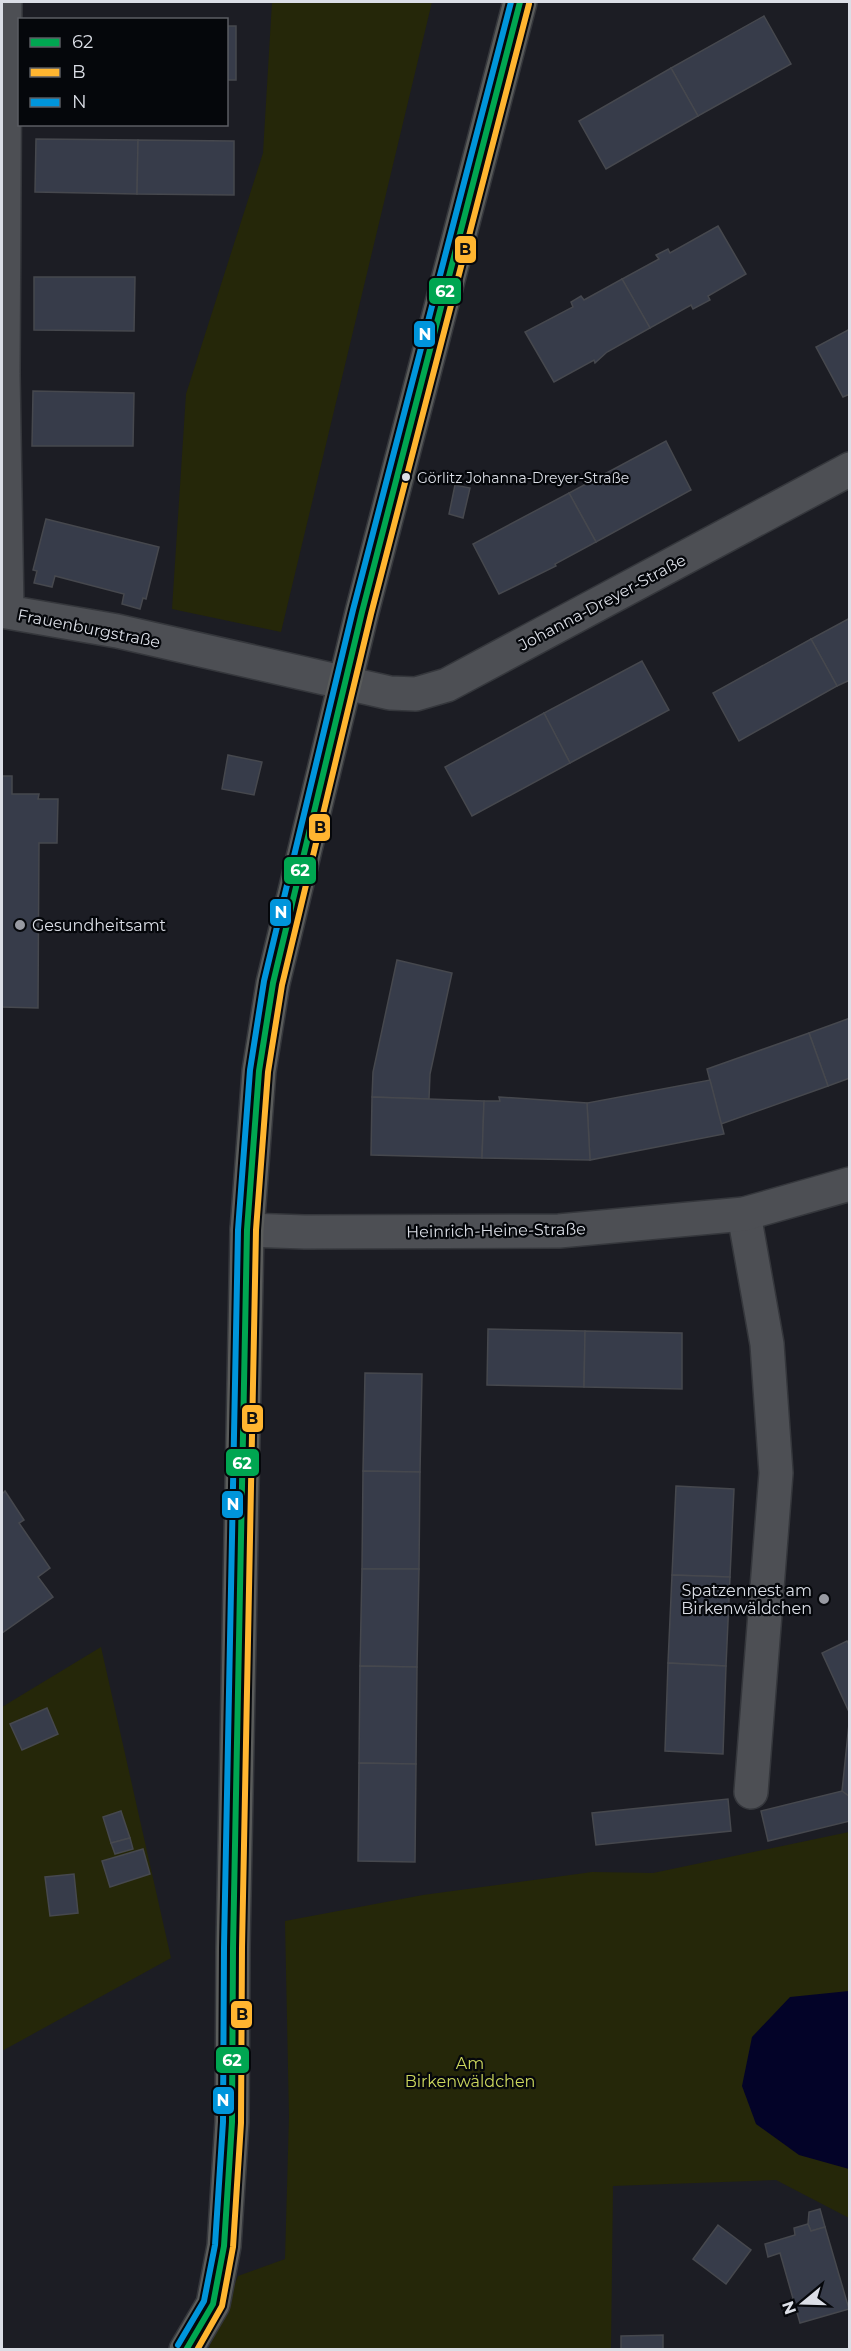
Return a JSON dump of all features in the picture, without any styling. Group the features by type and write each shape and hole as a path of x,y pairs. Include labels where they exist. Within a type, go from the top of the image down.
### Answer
{"main road":[{"path":"186,2349 213,2304 224,2246 232,2122 233,1948 247,1230 259,1071 273,983 345,683 520,2"}],"street":[{"name":"Frauenburgstraße","path":"4,2 2,374 7,612 117,631 345,683"},
{"name":"Johanna-Dreyer-Straße","path":"345,683 390,693 416,694 447,685 849,469"},
{"name":"Heinrich-Heine-Straße","path":"247,1230 305,1232 559,1231 744,1214 849,1184"},
{"path":"744,1214 767,1344 776,1473 752,1792"}],"green space":[{"path":"272,2 432,2 281,632 172,609 186,394 263,153"},
{"path":"101,1647 171,1958 2,2051 2,1707"},
{"name":"Am Birkenwäldchen","path":"849,1832 849,2218 776,2180 613,2186 611,2349 208,2350 238,2276 285,2259 289,2116 285,1921 423,1895 592,1872 653,1873"}],"water":[{"path":"850,1991 849,2169 799,2155 756,2124 742,2086 752,2037 790,1997"}],"building":[{"path":"764,16 791,64 698,116 671,68"},
{"path":"228,26 236,26 236,80 228,80"},
{"path":"671,68 698,116 606,169 579,121"},
{"path":"36,139 138,140 137,194 35,192"},
{"path":"138,140 234,141 234,195 137,194"},
{"path":"718,226 746,274 708,296 710,300 693,309 691,305 650,328 622,279 659,259 656,255 668,249 670,253"},
{"path":"34,277 135,277 134,331 34,330"},
{"path":"622,279 650,328 607,352 595,363 594,360 554,382 525,332 573,307 571,302 581,296 584,300"},
{"path":"850,329 850,394 843,397 816,347"},
{"path":"33,391 134,393 133,446 32,446"},
{"path":"666,441 691,490 596,542 569,493"},
{"path":"455,485 470,488 463,518 449,514"},
{"path":"569,493 596,542 555,564 556,566 499,594 473,544"},
{"path":"46,519 159,547 146,599 143,598 140,609 122,604 124,594 55,576 52,587 34,583 37,571 33,570"},
{"path":"850,618 850,680 837,686 811,639"},
{"path":"811,639 837,686 739,741 713,693"},
{"path":"642,661 669,710 570,763 544,713"},
{"path":"544,713 570,763 472,816 445,767"},
{"path":"228,755 262,762 254,795 222,789"},
{"name":"Gesundheitsamt","path":"2,776 12,776 12,794 39,794 38,799 58,799 57,843 39,843 38,1008 2,1007"},
{"path":"397,960 452,973 430,1074 429,1099 372,1097 373,1072"},
{"path":"850,1018 850,1078 828,1086 809,1033"},
{"path":"809,1033 828,1086 721,1124 707,1069"},
{"path":"710,1080 724,1134 590,1160 587,1103"},
{"path":"372,1097 484,1101 482,1158 371,1155"},
{"path":"499,1097 587,1103 590,1160 482,1158 484,1101 500,1101"},
{"path":"488,1329 585,1331 584,1387 487,1385"},
{"path":"585,1331 682,1333 682,1389 584,1387"},
{"path":"365,1373 422,1374 420,1472 363,1471"},
{"path":"363,1471 420,1472 419,1569 362,1569"},
{"path":"676,1486 734,1489 730,1577 672,1575"},
{"path":"5,1491 24,1520 19,1523 50,1568 38,1577 53,1597 2,1633 2,1494"},
{"path":"362,1569 419,1569 417,1667 360,1666"},
{"path":"672,1575 730,1577 726,1666 668,1663"},
{"path":"847,1641 850,1646 850,1714 822,1653"},
{"path":"668,1663 726,1666 723,1754 665,1751"},
{"path":"360,1666 417,1667 416,1764 359,1763"},
{"path":"47,1708 58,1734 22,1750 10,1724"},
{"path":"850,1714 850,1797 842,1791"},
{"path":"359,1763 416,1764 415,1862 358,1861"},
{"path":"842,1791 850,1797 850,1821 768,1841 761,1811"},
{"path":"728,1799 731,1831 596,1845 592,1813"},
{"path":"121,1811 130,1838 111,1843 103,1817"},
{"path":"130,1838 133,1849 115,1854 111,1843"},
{"path":"143,1849 150,1874 110,1887 102,1861"},
{"path":"74,1874 78,1913 50,1916 45,1877"},
{"path":"820,2209 825,2227 811,2231 808,2224 809,2212"},
{"path":"808,2224 811,2231 825,2227 849,2309 800,2323 780,2253 768,2257 765,2244 795,2235 794,2228"},
{"path":"718,2225 751,2250 726,2284 693,2259"},
{"path":"663,2335 663,2350 621,2350 621,2336"}],"transit line":[{"name":"N","path":"178,2345 204,2301 215,2245 223,2122 224,1948 238,1230 250,1070 264,981 353,610 511,2"},
{"name":"62","path":"186,2350 213,2304 224,2246 232,2122 233,1948 247,1230 259,1071 273,983 362,612 520,2"},
{"name":"B","path":"197,2350 222,2306 233,2247 241,2123 242,1948 256,1230 268,1072 282,985 371,614 529,4"}],"place":[{"name":"Görlitz Johanna-Dreyer-Straße","path":"406,477"},
{"name":"Gesundheitsamt","path":"20,925"},
{"name":"Spatzennest am Birkenwäldchen","path":"824,1599"}]}
